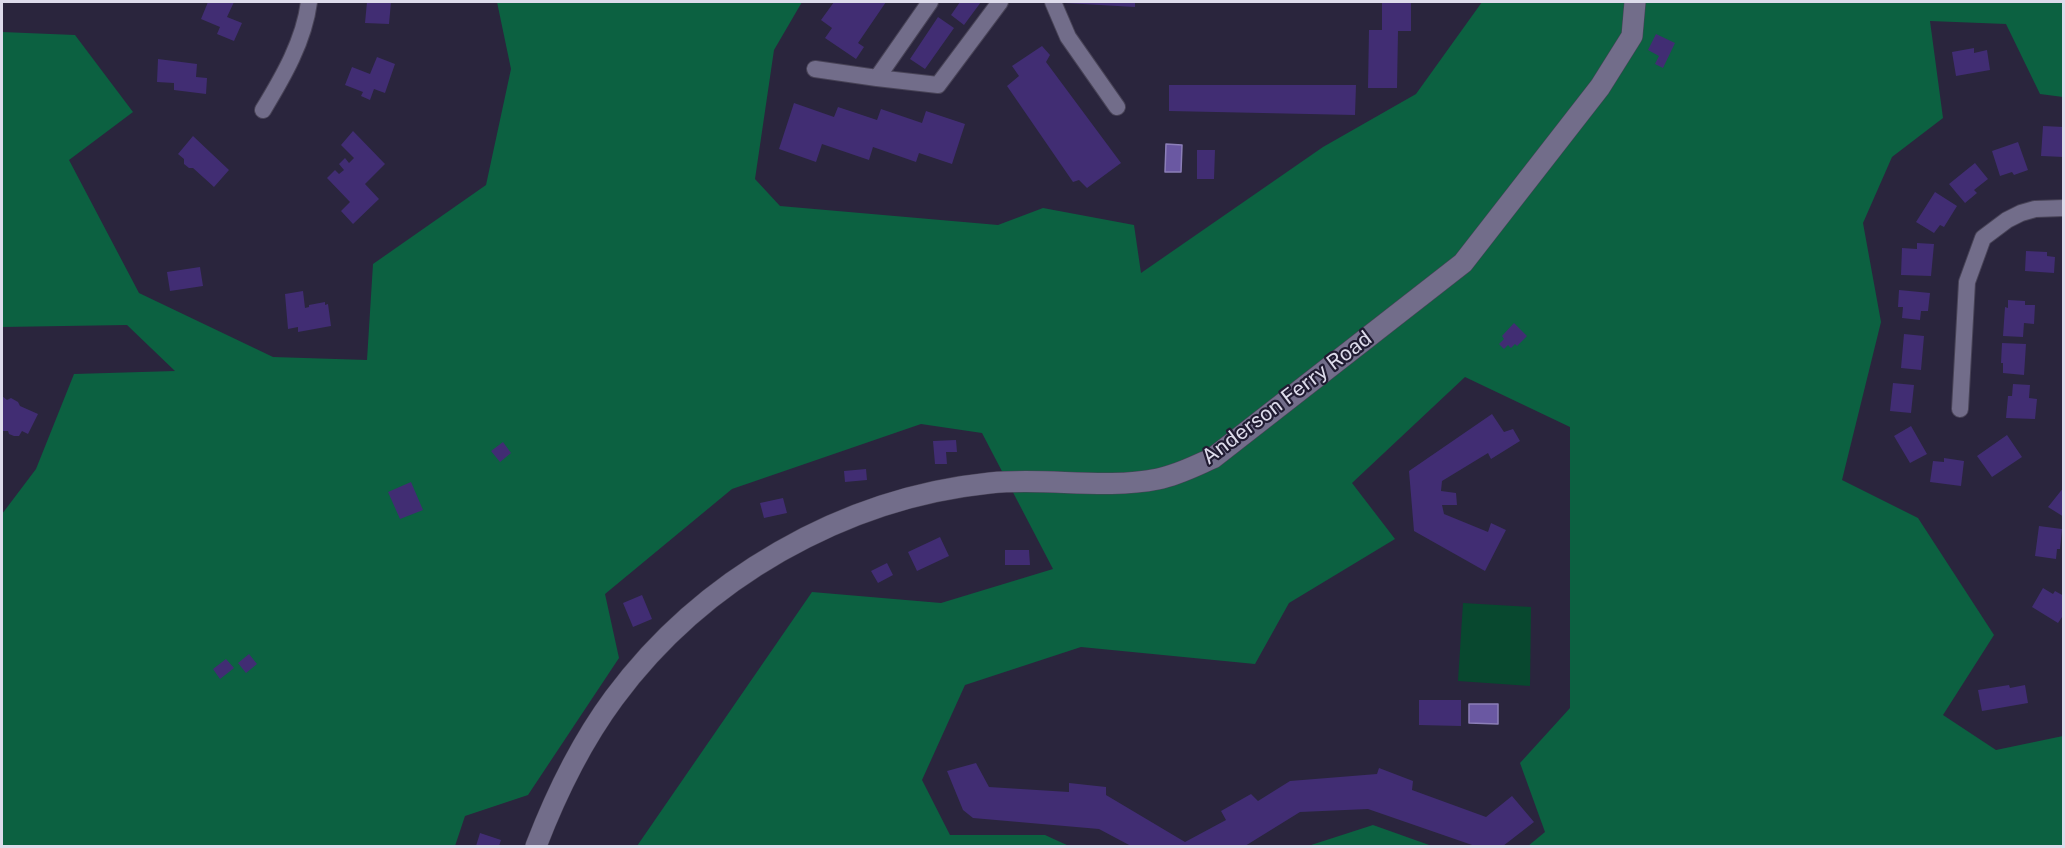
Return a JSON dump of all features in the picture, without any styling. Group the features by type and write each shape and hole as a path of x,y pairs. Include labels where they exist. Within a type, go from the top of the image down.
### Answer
{"street":[{"path":"263,110 302,35 309,2"},
{"path":"877,78 930,2"},
{"path":"815,69 938,85 1000,2"},
{"path":"1053,2 1068,38 1117,107"},
{"name":"Anderson Ferry Road","path":"536,846 568,770 614,698 670,634 702,606 772,556 848,519 888,504 930,493 993,483 1138,482 1180,473 1213,458 1463,263 1600,87 1632,36 1635,2"},
{"path":"1960,410 1967,282 1983,238 2007,220 2021,213 2035,209 2064,208"}],"green space":[{"path":"497,2 802,2 774,50 755,179 780,206 998,225 1043,208 1134,225 1141,273 1323,147 1416,94 1482,2 2063,2 2063,97 2040,94 2006,24 1930,21 1943,118 1892,157 1863,223 1881,322 1842,480 1918,518 1994,635 1943,715 1996,750 2063,736 2063,846 1528,846 1545,832 1520,763 1570,708 1570,427 1465,377 1352,483 1395,539 1289,603 1255,664 1081,647 965,685 922,780 950,835 1045,835 1069,846 637,846 812,592 941,603 1053,569 982,433 921,424 732,489 605,594 619,658 528,795 465,816 455,846 2,846 2,514 36,469 74,374 175,371 127,325 2,327 2,32 75,35 133,112 69,160 139,293 273,357 367,360 373,264 486,185 511,69"},
{"path":"1463,603 1531,607 1530,686 1458,681"},
{"path":"1373,825 1432,846 1308,846"}],"shaded area":[{"path":"1166,144 1182,145 1181,172 1165,172"},
{"path":"1469,704 1498,704 1498,724 1469,723"}],"building":[{"path":"208,2 234,2 227,17 242,23 234,41 217,34 220,27 201,19"},
{"path":"367,2 391,2 389,24 365,23"},
{"path":"834,2 886,2 858,43 864,47 856,59 825,38 832,28 821,20"},
{"path":"960,2 981,2 964,25 951,15"},
{"path":"1135,2 1135,7 1065,3"},
{"path":"1382,2 1411,2 1411,31 1398,31 1397,88 1368,88 1369,30 1382,30"},
{"path":"938,17 954,28 925,69 910,59"},
{"path":"1656,34 1675,43 1663,68 1655,64 1659,56 1648,50"},
{"path":"1042,46 1050,55 1046,62 1121,163 1087,188 1079,180 1073,182 1007,86 1019,76 1012,66"},
{"path":"1974,48 1974,53 1987,50 1990,70 1956,76 1952,52"},
{"path":"377,57 395,64 385,93 374,89 370,100 361,96 363,92 345,85 352,67 370,74"},
{"path":"158,59 197,64 196,77 207,78 206,94 174,90 174,83 157,82"},
{"path":"1169,85 1356,85 1355,115 1169,111"},
{"path":"794,103 834,117 838,107 877,120 881,109 922,123 926,111 965,124 952,164 919,153 916,162 873,147 869,160 822,144 816,162 779,149"},
{"path":"2043,126 2064,127 2064,157 2041,156"},
{"path":"353,131 385,164 365,184 379,199 353,224 341,211 350,202 327,178 335,170 339,174 344,170 339,164 345,158 349,163 354,158 341,145"},
{"path":"193,136 229,170 214,187 193,168 184,164 184,159 178,154"},
{"path":"2018,142 2028,170 2014,175 2012,172 2000,176 1992,151"},
{"path":"1197,150 1215,150 1214,179 1197,179"},
{"path":"1975,163 1988,179 1974,190 1977,193 1965,203 1949,184"},
{"path":"1935,192 1957,206 1944,227 1940,225 1934,233 1916,222"},
{"path":"1917,243 1934,244 1931,276 1901,275 1902,248 1917,249"},
{"path":"2026,251 2047,252 2047,256 2055,257 2054,273 2025,271"},
{"path":"200,267 203,286 170,291 167,272"},
{"path":"1899,290 1930,293 1928,311 1921,311 1920,320 1902,318 1903,307 1898,307"},
{"path":"303,291 305,308 325,302 325,305 328,304 331,326 298,332 298,327 288,329 285,294"},
{"path":"2008,300 2025,301 2025,305 2035,305 2034,324 2024,323 2023,337 2003,336 2005,307 2008,308"},
{"path":"1514,323 1527,336 1517,346 1515,344 1511,348 1508,345 1504,349 1499,344 1504,339 1502,336"},
{"path":"1904,334 1924,336 1921,370 1901,368"},
{"path":"2002,343 2026,344 2024,375 2003,373"},
{"path":"1893,383 1914,385 1911,413 1890,411"},
{"path":"2013,384 2030,385 2029,398 2037,399 2035,419 2006,418 2008,396 2012,396"},
{"path":"2,396 7,400 11,398 20,406 38,414 28,434 22,431 19,436 14,436 8,431 2,431"},
{"path":"1492,414 1504,432 1513,429 1520,441 1491,459 1488,453 1442,481 1441,491 1456,493 1457,505 1442,505 1444,514 1488,532 1491,523 1506,530 1485,571 1414,531 1409,471"},
{"path":"1911,426 1927,454 1910,463 1894,436"},
{"path":"2007,435 2022,457 1992,477 1977,456"},
{"path":"956,440 957,452 946,452 947,464 935,464 933,441"},
{"path":"503,442 511,453 500,462 491,451"},
{"path":"1944,458 1964,461 1961,486 1930,482 1933,461 1944,462"},
{"path":"866,469 867,480 845,482 844,471"},
{"path":"411,482 423,510 400,519 388,492"},
{"path":"2064,487 2064,517 2048,507"},
{"path":"783,498 787,513 764,518 760,503"},
{"path":"2039,526 2062,529 2060,549 2057,549 2056,559 2035,556"},
{"path":"940,537 949,556 917,571 908,552"},
{"path":"1005,550 1029,550 1030,565 1005,565"},
{"path":"887,563 893,575 878,583 871,571"},
{"path":"2043,588 2053,594 2055,591 2064,596 2064,614 2058,623 2032,607"},
{"path":"642,595 652,619 633,627 623,603"},
{"path":"249,654 257,664 246,673 238,663"},
{"path":"226,659 234,668 220,679 213,669"},
{"path":"2009,685 2010,688 2025,685 2028,703 1982,711 1978,690"},
{"path":"1419,700 1461,700 1461,726 1419,725"},
{"path":"976,763 989,787 1069,792 1069,783 1106,787 1106,795 1185,842 1226,820 1221,811 1251,794 1258,801 1290,781 1377,774 1379,768 1413,781 1412,790 1486,817 1512,796 1534,822 1503,846 1475,846 1368,809 1300,812 1245,846 1131,846 1099,829 973,818 963,810 947,771"},
{"path":"480,833 501,840 499,846 476,846"}]}
